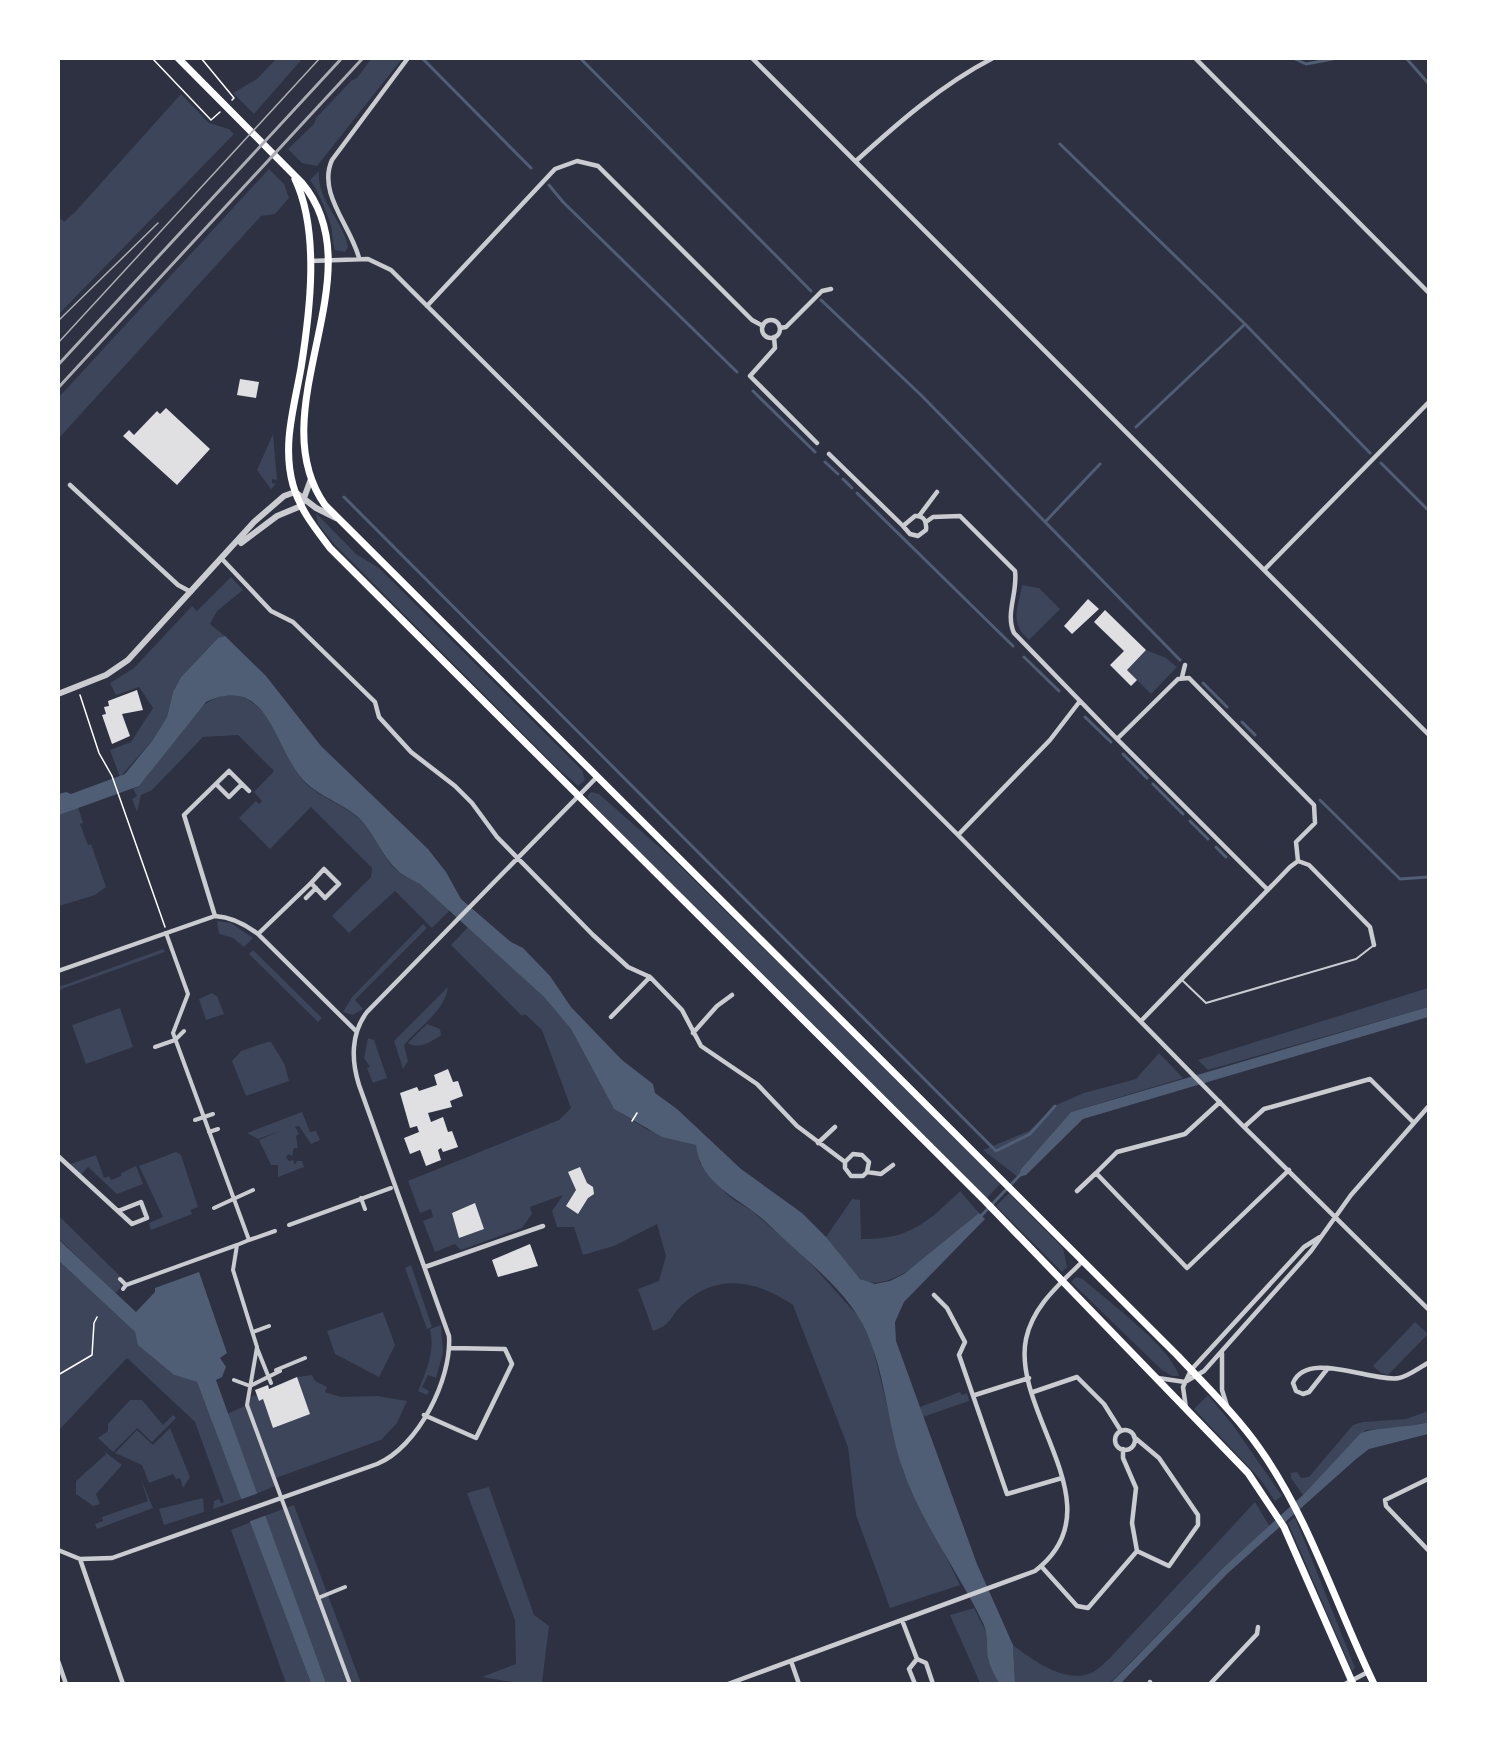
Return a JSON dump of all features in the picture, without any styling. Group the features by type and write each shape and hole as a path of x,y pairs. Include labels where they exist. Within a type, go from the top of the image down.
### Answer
{"main road":[{"path":"178,58 309,191 324,224 327,260 326,289 302,431 304,459 320,497 337,519 1194,1373 1229,1411 1260,1449 1287,1495 1374,1683"},
{"path":"292,174 301,193 308,223 310,261 304,341 287,448 295,492 301,506 330,548 995,1211 1248,1473 1284,1527 1350,1683"}],"street":[{"path":"359,258 352,234 332,197 327,171 332,160 408,58"},
{"path":"752,58 1428,734"},
{"path":"856,161 907,116 940,91 993,58"},
{"path":"1195,58 1428,292"},
{"path":"427,306 555,169 577,161 598,166 752,320 763,326 766,336 774,337"},
{"path":"310,261 359,258 376,261 387,267 958,835 1244,1127 1428,1307"},
{"path":"817,443 750,376 775,348 774,337 780,328 786,327 822,291 831,289"},
{"path":"763,326 766,321 774,320 780,328"},
{"path":"1265,570 1428,403"},
{"path":"829,454 910,534 918,536 926,530 926,522 919,516"},
{"path":"231,550 277,516 301,506 311,479"},
{"path":"70,485 178,585 191,592"},
{"path":"58,694 106,675 128,660 278,500 295,492 337,519"},
{"path":"903,526 919,516 937,492"},
{"path":"926,522 933,517 960,516 1015,571 1016,581 1009,622 1014,633 1268,890"},
{"path":"222,559 271,611 293,622 375,702 379,717 411,752 455,786 518,858 628,967 650,976 682,1010 701,1046 757,1084 797,1126 845,1162"},
{"path":"1117,739 1182,677 1185,665"},
{"path":"1182,677 1189,678 1314,805 1315,823 1296,842 1298,861"},
{"path":"958,835 1050,740 1080,701"},
{"path":"228,763 230,771 249,791"},
{"path":"215,916 183,821 184,815 230,771"},
{"path":"235,777 241,772"},
{"path":"58,1550 80,1559 112,1558 383,1461 407,1444 442,1381 450,1348 445,1323 359,1085 354,1058 356,1031 367,1012 579,798 597,777"},
{"path":"216,784 222,794 229,797 242,784"},
{"path":"1141,1021 1298,861"},
{"path":"1298,861 1309,865 1359,913 1370,927 1374,945"},
{"path":"258,934 324,866 339,884 325,898 310,883"},
{"path":"306,898 316,888"},
{"path":"58,971 215,916 233,919 258,934 356,1031"},
{"path":"166,933 188,994 173,1033 249,1240"},
{"path":"611,1017 650,976"},
{"path":"693,1033 717,1006 732,995"},
{"path":"155,1047 175,1040 184,1031"},
{"path":"1244,1127 1264,1109 1370,1079 1414,1123"},
{"path":"1077,1191 1117,1152 1185,1134 1220,1102"},
{"path":"1194,1373 1223,1349 1311,1251 1351,1195 1428,1107"},
{"path":"195,1120 213,1114"},
{"path":"818,1143 835,1127"},
{"path":"209,1132 218,1129"},
{"path":"853,1154 862,1155 868,1162 867,1172 863,1176 851,1176 845,1168 845,1162 853,1154"},
{"path":"58,1156 132,1224 147,1218 141,1203 118,1211"},
{"path":"867,1172 881,1174 893,1165"},
{"path":"1096,1173 1187,1268 1289,1170"},
{"path":"289,1225 391,1188"},
{"path":"214,1208 253,1190"},
{"path":"362,1198 365,1209"},
{"path":"425,1267 543,1226"},
{"path":"120,1279 125,1287 275,1231"},
{"path":"1186,1408 1183,1394 1185,1382 1304,1247 1322,1236"},
{"path":"237,1245 232,1270 271,1383"},
{"path":"728,1683 990,1588 1041,1566 1058,1546 1066,1526 1067,1497 1033,1392 1024,1354 1030,1327 1041,1305 1082,1262"},
{"path":"934,1295 947,1308 965,1342 959,1355 975,1395 1007,1494 1062,1478"},
{"path":"253,1332 269,1326"},
{"path":"257,1347 247,1405 278,1483 280,1497 350,1683"},
{"path":"424,1415 476,1438 512,1364 505,1349 450,1348"},
{"path":"1223,1349 1221,1378 1229,1411"},
{"path":"276,1370 305,1358"},
{"path":"1328,1368 1310,1392 1303,1394 1296,1391 1293,1383 1295,1376 1309,1369 1328,1368 1379,1377 1400,1378 1428,1363"},
{"path":"234,1380 250,1386 280,1371 264,1366"},
{"path":"1033,1392 1077,1377 1104,1404 1121,1431"},
{"path":"1155,1377 1166,1381 1185,1382"},
{"path":"975,1395 1029,1378"},
{"path":"1121,1431 1127,1430 1159,1458 1198,1515 1198,1525 1169,1566 1137,1551"},
{"path":"1121,1431 1116,1440 1117,1445 1123,1449"},
{"path":"1123,1449 1132,1446 1134,1437"},
{"path":"1123,1449 1123,1458 1136,1488 1132,1523 1137,1551"},
{"path":"1428,1479 1385,1500 1386,1506 1428,1550"},
{"path":"1041,1566 1077,1606 1088,1608 1137,1551"},
{"path":"80,1559 123,1683"},
{"path":"318,1598 345,1587"},
{"path":"902,1620 917,1659 926,1663 933,1683"},
{"path":"1210,1683 1257,1634 1258,1627"},
{"path":"915,1683 909,1669 917,1659"},
{"path":"58,1661 66,1683"},
{"path":"791,1661 799,1683"},
{"path":"1350,1683 1368,1672"},
{"path":"1216,1678 1222,1683"}],"lane":[{"path":"1182,980 1206,1003 1356,959 1374,945"}],"path":[{"path":"152,58 211,120 226,106"},
{"path":"201,58 234,98"},
{"path":"77,686 99,753 112,777 166,933"},
{"path":"632,1121 638,1113"},
{"path":"58,1376 92,1355 94,1323 97,1317"}],"shaded area":[{"path":"277,58 302,59 254,114 233,93 257,79"},
{"path":"371,59 402,59 317,166 302,163 288,149 314,124 316,118 351,81 357,78"},
{"path":"181,94 209,123 229,129 234,134 59,314 59,217 64,222 76,211"},
{"path":"269,169 284,184 289,198 275,214 261,216 59,438 59,397"},
{"path":"319,171 322,191 348,247 345,252 335,250 327,214 310,180"},
{"path":"273,434 277,480 272,479 272,483 276,484 271,489 257,470"},
{"path":"316,513 356,554 379,568 582,770 585,780 578,786 554,765 335,545 318,524"},
{"path":"231,577 243,590 217,611 210,624 225,636 218,638 181,677 173,692 167,717 152,741 120,777 110,750 131,742 153,708 139,687 116,695 110,683 134,668 192,606 197,611"},
{"path":"1022,585 1039,588 1060,609 1029,640 1019,627 1016,615"},
{"path":"225,636 266,676 321,746 428,849 446,872 461,899 511,942 523,948 550,976 571,1007 622,1060 653,1084 655,1093 677,1109 741,1169 802,1213 826,1237 860,1279 875,1284 890,1281 904,1274 979,1213 985,1219 904,1302 895,1322 896,1341 977,1564 1013,1645 1015,1683 999,1683 988,1658 987,1636 983,1623 911,1490 897,1449 878,1364 871,1344 863,1324 842,1294 757,1214 713,1181 699,1159 696,1145 662,1137 614,1109 571,1029 544,997 420,884 397,870 386,858 359,818 305,782 290,761 265,715 254,704 242,697 226,696 206,702 139,786 59,815 59,794 66,792 71,794 125,774 152,741 167,717 173,692 181,677 218,638"},
{"path":"1146,650 1166,658 1177,667 1151,694 1127,670"},
{"path":"232,694 245,698 265,715 299,775 311,788 358,818 369,830 393,866 403,875 423,886 450,910 432,928 395,891 349,933 332,916 371,877 372,868 311,807 270,849 239,818 256,801 259,804 262,801 254,792 274,771 238,735 203,737 152,790 141,795 137,812 132,799 137,796 133,789 139,786 196,712 212,700"},
{"path":"591,792 599,794 674,860 1001,1183 987,1198 643,857 589,800 587,796"},
{"path":"78,807 83,823 80,824 88,845 91,844 106,887 95,895 59,906 59,815"},
{"path":"217,921 231,923 253,938 244,947 233,938 219,934"},
{"path":"423,924 427,928 355,1000 363,1009 353,1015 343,1012 352,997"},
{"path":"468,927 544,997 571,1029 614,1109 648,1130 696,1145 700,1163 717,1184 731,1198 752,1211 804,1256 858,1316 872,1344 903,1471 960,1585 890,1608 856,1515 848,1447 793,1305 766,1290 738,1284 724,1284 710,1287 696,1294 683,1304 668,1323 653,1331 638,1289 659,1281 666,1256 657,1224 614,1246 583,1255 574,1227 557,1227 552,1211 563,1195 530,1207 532,1214 522,1228 461,1250 455,1244 435,1252 423,1221 433,1217 431,1209 420,1213 408,1181 559,1120 571,1108 542,1030 525,1014 522,1016 451,945"},
{"path":"163,949 165,952 59,990 59,987"},
{"path":"253,950 322,1018 318,1022 249,954"},
{"path":"448,987 442,1004 404,1045 408,1061 403,1069 394,1041"},
{"path":"1428,988 1428,1007 1208,1070 1198,1060"},
{"path":"212,993 217,996 224,1014 206,1020 199,999"},
{"path":"1428,1007 1428,1017 1083,1119 1026,1175 1018,1177 1021,1169 1071,1112"},
{"path":"120,1008 133,1047 86,1064 72,1025"},
{"path":"427,1024 440,1029 441,1035 416,1046 408,1043"},
{"path":"368,1038 374,1040 387,1078 373,1083 367,1068 370,1067 364,1058"},
{"path":"271,1042 284,1063 289,1081 246,1096 232,1061 241,1051"},
{"path":"1159,1053 1183,1078 1071,1112 1021,1169 1018,1177 983,1150 1029,1131 1056,1105 1084,1093 1136,1079"},
{"path":"302,1112 310,1132 316,1131 320,1140 311,1144 299,1126 295,1127 299,1134 296,1136 298,1148 294,1148 292,1156 288,1154 286,1157 289,1161 293,1160 295,1165 297,1161 302,1161 304,1167 278,1177 278,1165 271,1165 259,1140 280,1131 258,1139 247,1133"},
{"path":"176,1152 181,1155 198,1207 190,1210 192,1214 151,1230 149,1223 163,1217 139,1166"},
{"path":"96,1155 104,1178 109,1176 111,1180 136,1166 143,1184 117,1194 88,1167 80,1176 68,1165"},
{"path":"960,1191 979,1213 921,1262 887,1281 871,1282 858,1277 826,1237 852,1199 860,1200 861,1239 877,1239 904,1233 927,1221"},
{"path":"1009,1193 1063,1248 1067,1267 1062,1272 996,1206"},
{"path":"58,1215 121,1277 119,1279 121,1287 115,1293 59,1239"},
{"path":"58,1239 136,1312 155,1292 155,1288 199,1272 227,1353 220,1358 226,1367 222,1377 216,1380 326,1683 311,1683 197,1382 174,1375 138,1345 135,1332 59,1261"},
{"path":"59,1261 135,1332 139,1345 174,1375 197,1382 242,1499 213,1509 214,1501 219,1499 221,1503 224,1502 195,1422 127,1358 59,1430"},
{"path":"411,1265 432,1327 427,1329 405,1268"},
{"path":"1076,1277 1083,1279 1152,1339 1174,1365 1179,1376 1172,1376 1162,1370 1071,1282"},
{"path":"383,1312 395,1345 379,1377 335,1354 327,1331"},
{"path":"1415,1322 1428,1334 1388,1375 1381,1373 1373,1366"},
{"path":"441,1325 443,1353 436,1378 428,1375 422,1387 429,1391 427,1395 418,1391 431,1353 430,1329"},
{"path":"312,1375 315,1381 327,1387 325,1392 341,1397 377,1396 407,1401 397,1423 381,1440 273,1479 275,1486 256,1494 227,1414 247,1405 247,1398 257,1395 259,1401 263,1399 273,1428 297,1377"},
{"path":"960,1392 962,1395 967,1393 969,1401 923,1417 920,1407"},
{"path":"1208,1395 1232,1424 1282,1496 1275,1501 1260,1479 1194,1409"},
{"path":"130,1400 142,1400 163,1425 173,1415 176,1418 152,1442 137,1428 113,1452 98,1438 108,1431 108,1424"},
{"path":"1428,1411 1428,1422 1404,1428 1366,1430 1303,1495 1291,1478 1291,1473 1297,1472 1301,1478 1309,1477 1353,1425 1363,1422 1406,1419"},
{"path":"1428,1422 1428,1434 1369,1449 1355,1460 1228,1573 1121,1683 1110,1684 1223,1568 1303,1495 1360,1434 1372,1430"},
{"path":"170,1428 190,1477 183,1488 180,1478 176,1479 173,1474 149,1483 142,1465 115,1453 137,1430 153,1445"},
{"path":"104,1451 122,1465 96,1494 100,1504 93,1506 76,1494 76,1481 106,1454"},
{"path":"140,1477 153,1508 97,1529 95,1524 103,1521 102,1517 148,1501"},
{"path":"489,1487 534,1615 549,1626 542,1683 518,1683 482,1677 516,1664 515,1620 467,1493"},
{"path":"203,1498 204,1512 164,1525 159,1509"},
{"path":"1255,1502 1270,1527 1223,1568 1110,1683 1015,1683 1013,1645 1049,1669 1060,1673 1081,1676 1096,1670 1110,1658"},
{"path":"294,1505 361,1683 326,1683 264,1516"},
{"path":"1295,1517 1355,1668 1352,1671 1288,1523"},
{"path":"251,1522 311,1683 286,1683 231,1530"},
{"path":"974,1608 988,1636 988,1659 999,1683 980,1683 950,1615"}],"pier":[{"path":"259,1493 267,1515 248,1522 239,1500"}],"building":[{"path":"240,379 259,382 256,398 237,395"},
{"path":"166,408 210,449 177,485 123,436 129,430 134,435 157,411 160,414"},
{"path":"1088,599 1099,609 1072,634 1064,626"},
{"path":"1105,610 1146,650 1127,670 1137,680 1131,686 1110,665 1124,651 1094,622"},
{"path":"137,690 143,710 122,714 130,736 112,744 102,715 106,714 104,707 109,706 108,701"},
{"path":"448,1069 453,1082 458,1081 463,1096 450,1101 452,1107 428,1113 431,1122 443,1117 448,1132 452,1131 458,1147 443,1152 441,1148 438,1150 441,1160 426,1166 420,1150 410,1154 404,1138 419,1132 417,1126 410,1128 400,1093 417,1087 419,1091 437,1085 434,1075"},
{"path":"580,1167 587,1183 593,1187 594,1194 588,1198 578,1214 566,1206 576,1190 568,1172"},
{"path":"475,1203 484,1229 459,1238 452,1213"},
{"path":"530,1244 538,1266 498,1277 492,1260"},
{"path":"297,1377 310,1414 273,1428 263,1399 259,1401 255,1390 268,1385 269,1389"}],"waterway":[{"path":"580,58 811,291"},
{"path":"1293,58 1306,64 1338,58"},
{"path":"1406,58 1428,83"},
{"path":"423,59 531,168"},
{"path":"1060,144 1245,324 1136,427"},
{"path":"549,185 563,202 737,372"},
{"path":"821,300 922,396 1180,660"},
{"path":"1245,324 1370,453"},
{"path":"753,391 815,452"},
{"path":"825,462 838,474"},
{"path":"1381,463 1428,510"},
{"path":"1046,521 1100,464"},
{"path":"843,479 852,488"},
{"path":"857,493 1013,646"},
{"path":"344,497 996,1151 1030,1134 1055,1106"},
{"path":"1024,657 1059,691"},
{"path":"1203,683 1227,707"},
{"path":"1085,717 1111,742"},
{"path":"1242,722 1255,735"},
{"path":"1123,754 1147,778"},
{"path":"1153,784 1183,814"},
{"path":"1320,800 1400,879 1428,877"},
{"path":"1190,821 1208,839"},
{"path":"1216,847 1226,857"},
{"path":"979,1218 1020,1175"}],"tram line":[{"path":"58,343 320,58"},
{"path":"58,321 158,223"}],"railway":[{"path":"58,365 342,58"},
{"path":"58,388 363,58"}]}
